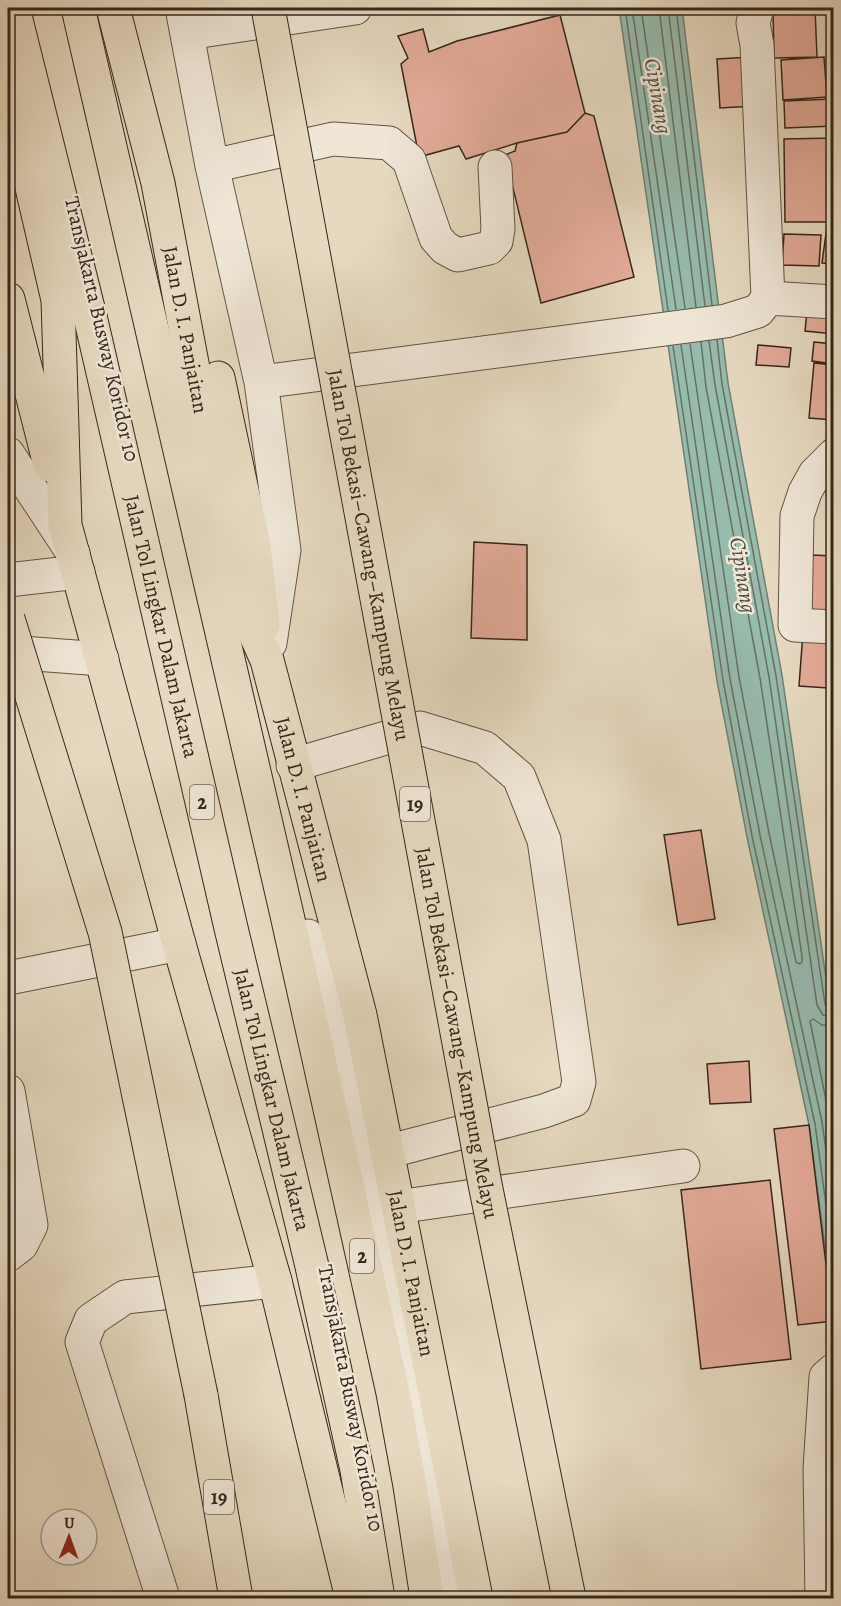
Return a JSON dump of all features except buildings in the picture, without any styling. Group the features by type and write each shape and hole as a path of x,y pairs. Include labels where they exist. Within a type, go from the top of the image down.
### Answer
{"highway":[{"name":"Jalan Tol Lingkar Dalam Jakarta","path":"13,8 90,316 233,940 311,1262 357,1470 378,1599"},
{"name":"2","path":"78,8 284,903 390,1381 410,1486 427,1599"},
{"name":"Jalan D. I. Panjaitan","path":"113,8 158,183 234,586 267,660 360,1015 476,1599"},
{"path":"134,8 254,547 267,660"},
{"name":"Jalan Tol Bekasi–Cawang–Kampung Melayu","path":"268,8 484,1184 570,1599"},
{"path":"8,84 58,300 72,550"},
{"path":"8,299 72,550 179,944 275,1281 352,1599"},
{"name":"19","path":"8,619 105,932 201,1395 236,1599"}],"street":[{"name":"Transjakarta Busway Koridor 10","path":"28,8 176,655 328,1274 388,1599"},
{"path":"95,8 239,653 390,1284 454,1599"},
{"path":"267,660 284,550 261,382 212,166 185,20 355,8"},
{"path":"261,382 726,321 758,311 768,298 758,45 753,23 757,8"},
{"path":"212,166 333,139 389,143 410,160 436,238 445,248 458,255 489,248 496,241 498,229 495,167"},
{"path":"768,298 834,302"},
{"path":"8,454 72,550 8,580"},
{"path":"834,455 815,474 805,492 797,516 795,625 834,627"},
{"path":"8,652 102,659"},
{"path":"293,765 420,728 485,748 519,777 544,840 579,1082 574,1100 544,1111 386,1152"},
{"path":"8,978 179,944"},
{"path":"8,1091 31,1225 21,1245 8,1254"},
{"path":"397,1208 683,1166"},
{"path":"163,1599 82,1342 91,1320 125,1297 275,1281"},
{"path":"822,1599 820,1469 826,1377 834,1370"}],"water":[{"name":"Cipinang","path":"619,8 682,8 728,383 782,675 833,1026 833,1308 809,1125 747,837 717,681"}]}
